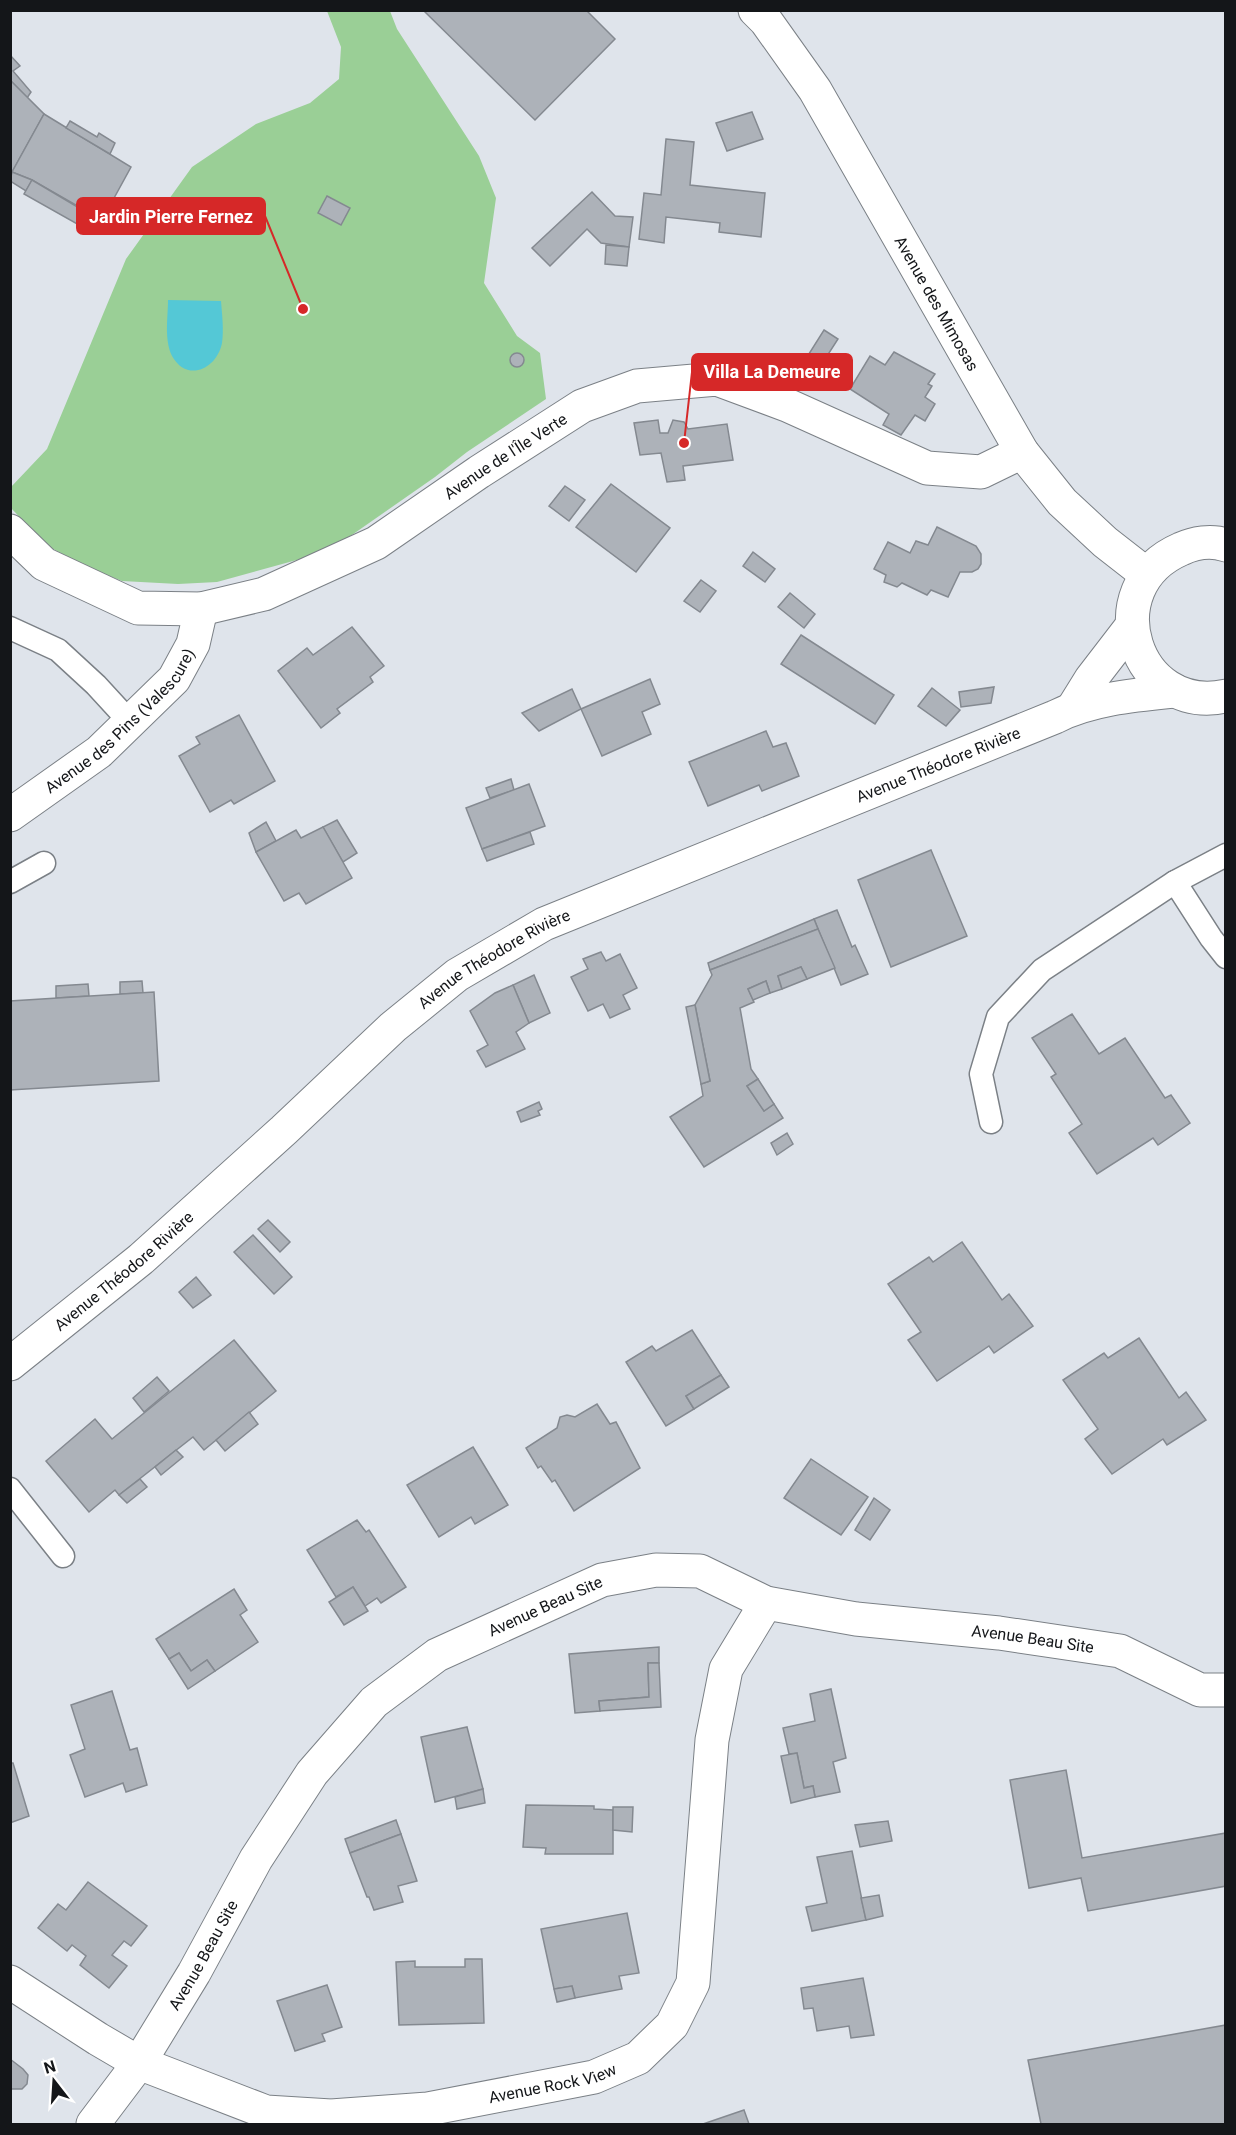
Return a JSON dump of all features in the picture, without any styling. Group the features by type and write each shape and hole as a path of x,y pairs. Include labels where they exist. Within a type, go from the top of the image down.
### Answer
{"street":[{"name":"Avenue des Mimosas","path":"755,10 766,21 815,90 1022,452 1062,502 1105,542 1146,574"},
{"name":"Avenue de l'Île Verte","path":"10,531 44,564 138,608 201,609 264,594 376,543 479,472 582,406 637,386 717,379 787,405 927,468 981,472 1022,452"},
{"path":"1222,698 1195,697 1174,691 1153,675 1138,653 1131,627 1132,608 1137,591 1146,574 1166,555 1190,545 1218,542 1226,544"},
{"name":"Avenue des Pins (Valescure)","path":"10,814 99,752 174,679 193,644 201,609"},
{"path":"1073,708 1091,679 1131,627"},
{"name":"Avenue Théodore Rivière","path":"10,1364 141,1259 284,1130 393,1027 456,975 544,924 1073,708 1143,694 1174,691"},
{"name":"Avenue Beau Site","path":"93,2124 139,2063 194,1973 256,1858 312,1773 374,1702 437,1654 602,1580 656,1570 700,1571 766,1603 856,1619 999,1633 1120,1651 1200,1690 1226,1690"},
{"name":"Avenue Rock View","path":"10,1982 139,2063 266,2112 331,2116 428,2109 594,2077 638,2058 672,2025 693,1983 712,1740 726,1669 766,1603"}],"lane":[{"path":"10,628 58,650 130,722"},
{"path":"991,1122 981,1074 998,1017 1042,970 1175,882 1226,855"},
{"path":"10,882 44,863"},
{"path":"1175,882 1226,957"},
{"path":"10,1489 63,1556"}],"green space":[{"path":"327,11 390,11 397,29 479,156 496,198 484,283 517,336 540,353 546,399 467,452 349,537 304,558 217,582 178,584 122,581 84,566 46,545 11,508 11,487 47,449 126,259 192,167 256,124 310,103 339,79 341,47"}],"water":[{"path":"168,300 221,301 222,343 219,352 208,366 193,371 185,369 172,356 167,336"}],"building":[{"path":"423,10 586,10 615,39 535,120"},
{"path":"10,55 20,66 13,71 31,92 27,98 10,80"},
{"path":"10,80 44,114 12,172 10,170"},
{"path":"752,112 763,139 727,151 716,123"},
{"path":"44,114 131,167 102,220 32,180 12,172"},
{"path":"70,121 97,137 99,133 115,143 110,154 66,128"},
{"path":"666,139 694,142 690,185 765,193 761,237 719,232 720,223 666,217 664,243 639,239 644,193 661,195"},
{"path":"12,172 32,180 26,191 10,181"},
{"path":"32,180 86,212 79,225 24,194"},
{"path":"592,192 615,216 633,217 629,247 601,243 587,229 550,266 532,248"},
{"path":"327,196 350,208 341,225 318,213"},
{"path":"606,245 629,247 627,266 605,264"},
{"path":"824,330 838,339 809,384 795,376"},
{"path":"894,352 935,374 928,384 932,386 925,397 935,404 925,421 915,415 901,435 883,425 889,414 850,389 870,356 885,365"},
{"path":"517,353 522,355 524,360 522,365 517,367 512,365 510,360 512,355"},
{"path":"658,420 660,433 668,433 673,420 684,422 688,429 727,424 733,460 683,466 685,480 667,482 661,453 640,455 634,423"},
{"path":"611,484 670,528 636,572 576,527"},
{"path":"565,486 585,500 569,521 549,506"},
{"path":"937,527 976,546 981,554 981,564 978,569 972,572 960,572 948,597 931,590 927,595 902,583 897,587 884,582 886,575 874,569 888,542 910,553 916,541 928,545"},
{"path":"753,552 775,569 765,582 743,566"},
{"path":"701,580 716,591 700,612 684,601"},
{"path":"790,593 815,614 804,628 778,607"},
{"path":"352,627 384,666 370,677 373,682 337,709 340,713 321,728 278,671 307,648 313,655"},
{"path":"801,635 894,695 875,724 781,664"},
{"path":"650,679 660,704 642,712 651,734 602,756 581,709"},
{"path":"994,687 991,703 961,707 959,692"},
{"path":"932,688 960,710 946,726 918,706"},
{"path":"572,689 581,709 539,731 522,713"},
{"path":"239,715 275,781 234,804 231,800 210,812 179,756 200,744 196,737"},
{"path":"766,731 773,747 786,743 799,776 762,791 759,785 708,806 689,762"},
{"path":"511,779 514,790 490,798 486,788"},
{"path":"529,784 545,826 482,849 466,808"},
{"path":"337,820 357,853 343,862 323,827"},
{"path":"266,822 276,841 256,852 249,833"},
{"path":"323,827 352,878 306,904 299,893 284,901 256,852 296,830 301,838"},
{"path":"530,832 534,844 487,861 482,849"},
{"path":"931,850 967,936 891,967 858,880"},
{"path":"837,910 852,947 855,945 868,974 841,985 814,919"},
{"path":"814,919 818,929 710,970 708,963"},
{"path":"818,929 835,968 807,979 801,967 778,976 782,989 770,993 766,981 748,989 754,1002 740,1008 751,1069 758,1079 747,1086 764,1111 774,1104 783,1118 704,1167 670,1117 703,1096 701,1084 710,1081 695,1005 712,975 710,970"},
{"path":"601,952 606,961 620,954 637,988 623,995 630,1009 610,1018 603,1004 588,1011 571,977 588,969 583,959"},
{"path":"801,967 807,979 782,989 778,976"},
{"path":"534,975 550,1013 529,1023 513,985"},
{"path":"142,981 143,993 120,994 120,982"},
{"path":"766,981 770,993 753,1000 748,989"},
{"path":"88,984 89,996 56,998 56,986"},
{"path":"513,985 529,1023 516,1032 525,1049 486,1067 477,1051 488,1045 470,1011 495,993"},
{"path":"154,992 159,1081 10,1090 10,1001"},
{"path":"695,1005 710,1081 701,1084 686,1007"},
{"path":"1072,1014 1099,1054 1125,1038 1165,1098 1171,1095 1190,1123 1158,1145 1153,1138 1097,1174 1069,1133 1082,1124 1051,1077 1056,1074 1032,1038"},
{"path":"758,1079 774,1104 764,1111 747,1086"},
{"path":"539,1102 542,1109 538,1111 540,1115 521,1122 517,1112"},
{"path":"787,1133 793,1144 777,1155 771,1143"},
{"path":"268,1220 290,1242 280,1252 258,1229"},
{"path":"253,1235 292,1277 274,1294 234,1252"},
{"path":"962,1242 1002,1300 1009,1294 1033,1326 994,1353 989,1346 937,1381 908,1340 921,1332 888,1284 929,1257 933,1262"},
{"path":"196,1277 211,1295 193,1308 179,1292"},
{"path":"692,1330 721,1375 686,1396 694,1409 666,1426 626,1362 652,1346 656,1351"},
{"path":"1139,1338 1179,1398 1186,1392 1206,1420 1167,1445 1163,1439 1112,1474 1085,1439 1098,1429 1063,1380 1104,1353 1108,1358"},
{"path":"234,1340 276,1391 204,1450 193,1437 119,1495 115,1490 89,1512 46,1461 95,1419 112,1439"},
{"path":"721,1375 729,1387 694,1409 686,1396"},
{"path":"157,1377 169,1391 144,1412 133,1398"},
{"path":"597,1404 610,1424 616,1422 640,1468 574,1511 555,1480 552,1482 541,1466 538,1468 526,1448 557,1428 560,1417 567,1415 575,1417"},
{"path":"249,1412 258,1424 225,1451 216,1440"},
{"path":"473,1447 508,1505 475,1524 471,1517 439,1537 407,1485"},
{"path":"176,1450 183,1457 161,1475 155,1467"},
{"path":"811,1459 868,1497 841,1535 784,1498"},
{"path":"140,1479 147,1487 127,1503 119,1495"},
{"path":"874,1498 890,1510 870,1540 855,1530"},
{"path":"357,1520 366,1532 369,1530 406,1587 381,1603 377,1598 365,1606 353,1587 336,1597 307,1550"},
{"path":"353,1587 368,1611 344,1625 329,1602"},
{"path":"234,1589 247,1610 240,1615 258,1642 215,1671 207,1660 191,1671 179,1653 169,1659 156,1639"},
{"path":"659,1647 659,1663 648,1663 649,1697 599,1701 600,1711 575,1713 569,1654"},
{"path":"179,1653 191,1671 207,1660 215,1671 188,1689 169,1659"},
{"path":"648,1663 659,1663 661,1707 600,1711 599,1701 649,1697"},
{"path":"831,1689 846,1758 833,1762 840,1792 815,1797 813,1786 804,1788 797,1753 789,1754 783,1728 815,1721 810,1694"},
{"path":"112,1691 130,1750 137,1748 147,1785 126,1792 123,1783 85,1797 70,1755 85,1749 71,1705"},
{"path":"467,1727 483,1789 435,1802 421,1737"},
{"path":"797,1753 804,1788 813,1786 815,1797 791,1803 781,1756"},
{"path":"10,1763 13,1763 29,1816 10,1823"},
{"path":"1066,1770 1082,1858 1226,1833 1226,1886 1088,1911 1081,1878 1029,1888 1010,1780"},
{"path":"483,1789 485,1803 457,1809 455,1797"},
{"path":"526,1805 594,1806 594,1809 613,1810 613,1854 545,1854 546,1848 523,1847"},
{"path":"613,1807 633,1807 632,1832 613,1830"},
{"path":"396,1820 401,1834 350,1853 345,1839"},
{"path":"888,1821 892,1841 860,1847 855,1825"},
{"path":"401,1834 417,1881 398,1886 403,1902 374,1910 350,1853"},
{"path":"852,1851 866,1920 812,1931 806,1907 827,1903 817,1857"},
{"path":"88,1882 147,1926 131,1946 124,1941 112,1955 127,1966 109,1988 80,1965 86,1956 72,1945 67,1951 38,1928 58,1904 66,1910"},
{"path":"879,1895 883,1916 866,1920 861,1898"},
{"path":"627,1913 639,1973 619,1976 622,1989 575,1998 572,1986 554,1989 541,1929"},
{"path":"465,1959 482,1959 484,2023 399,2025 396,1962 415,1961 415,1967 465,1967"},
{"path":"863,1978 874,2035 851,2038 849,2026 817,2031 813,2008 804,2009 801,1988"},
{"path":"327,1985 342,2027 322,2034 325,2041 295,2051 277,2001"},
{"path":"572,1986 575,1998 557,2002 554,1989"},
{"path":"1226,2025 1226,2124 1041,2124 1028,2060"},
{"path":"10,2059 28,2075 27,2084 22,2089 10,2089"},
{"path":"744,2110 749,2124 703,2124"}],"place":[{"name":"Jardin Pierre Fernez","path":"303,309"},
{"name":"Villa La Demeure","path":"684,443"}]}
